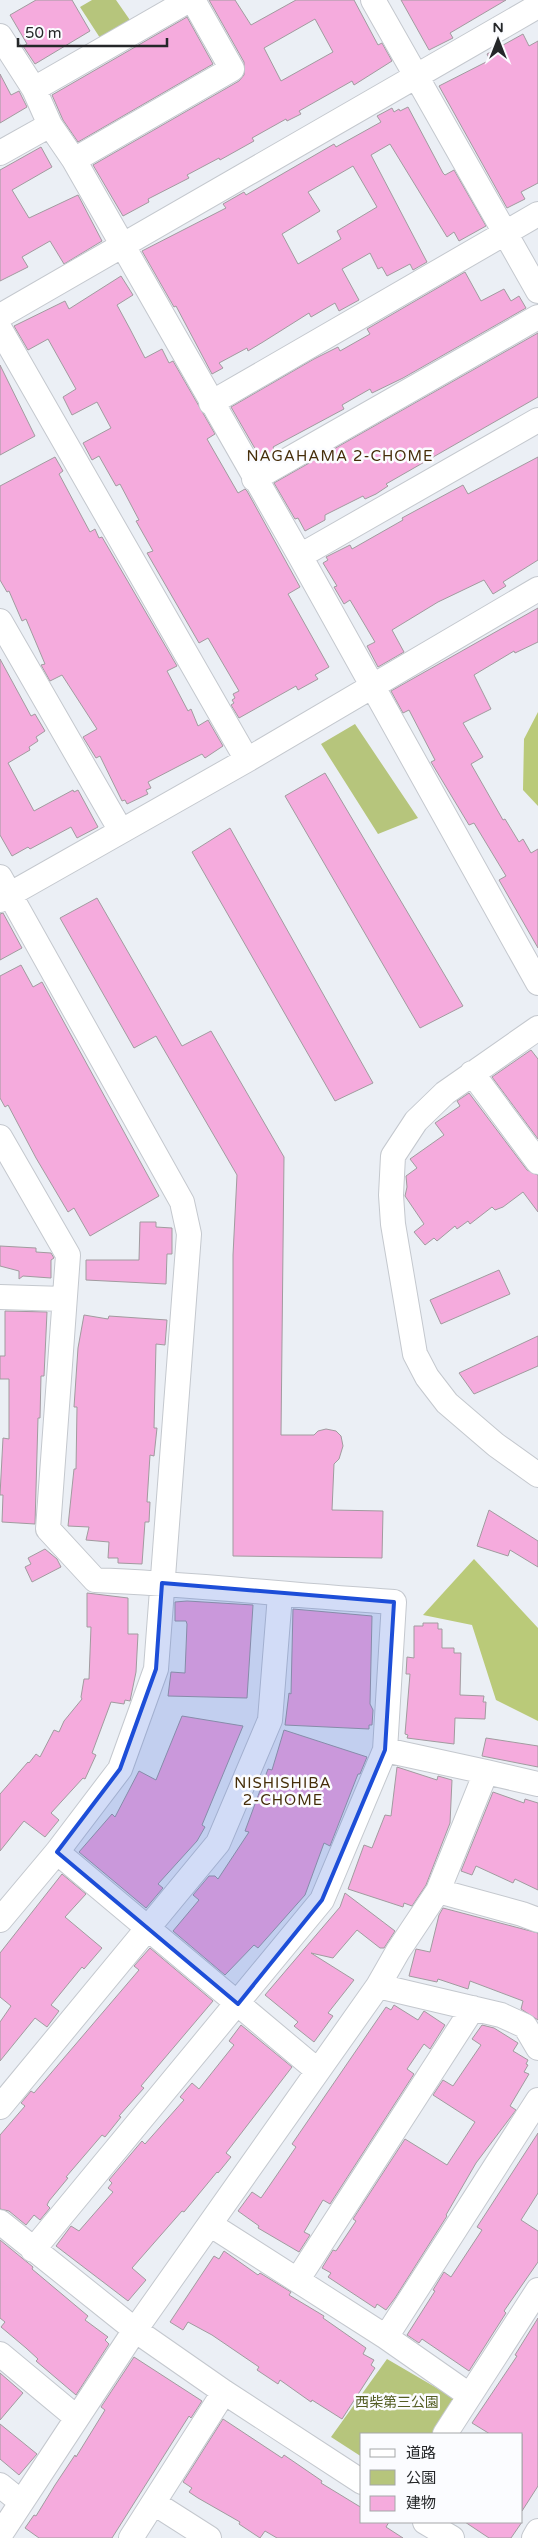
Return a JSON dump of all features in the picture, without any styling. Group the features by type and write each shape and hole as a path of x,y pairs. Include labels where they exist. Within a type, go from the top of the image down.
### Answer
{"street":[{"path":"34,89 189,0"},
{"path":"74,160 232,69 193,0"},
{"path":"373,0 538,291"},
{"path":"0,316 416,76 526,7"},
{"path":"0,36 34,89 50,125 74,160 121,246 300,556 538,983"},
{"path":"0,154 50,125"},
{"path":"211,403 538,214"},
{"path":"254,479 538,317"},
{"path":"0,329 247,760"},
{"path":"300,556 538,420"},
{"path":"0,1920 56,1852 120,1769 156,1669 189,1234 182,1202 3,891 121,831 247,760 538,589"},
{"path":"0,621 121,831"},
{"path":"536,1034 472,1073 445,1093 416,1120 393,1156 393,1224 415,1354 426,1377 447,1403 496,1445 538,1475"},
{"path":"472,1073 538,1162"},
{"path":"0,1136 68,1255 48,1529 95,1580 162,1583 280,1595 394,1602 385,1750 322,1900 33,2250"},
{"path":"0,1297 64,1299"},
{"path":"0,2106 218,1843 270,1720 280,1595"},
{"path":"385,1750 538,1784"},
{"path":"0,2536 136,2330 378,1986 398,1951 438,1891 486,1772"},
{"path":"56,1852 318,2070"},
{"path":"438,1891 538,1920"},
{"path":"378,1986 501,2015 525,2026 538,2048"},
{"path":"298,2279 473,2008"},
{"path":"386,2337 538,2100"},
{"path":"0,2222 136,2330 224,2392 360,2481"},
{"path":"211,2225 386,2337 469,2396"},
{"path":"445,2433 538,2290"},
{"path":"0,2354 77,2418"},
{"path":"131,2538 224,2392"},
{"path":"0,2485 21,2502"},
{"path":"154,2503 209,2538"},
{"path":"427,2523 452,2538"},
{"path":"534,2538 538,2531"}],"highlighted area":[{"path":"162,1583 394,1602 385,1750 322,1900 238,2004 57,1852 120,1769 156,1669"}],"green space":[{"path":"92,0 116,0 132,23 102,41 80,7"},
{"path":"538,712 538,806 523,790 524,739"},
{"path":"355,724 418,818 378,834 321,744"},
{"path":"474,1559 538,1628 538,1721 496,1700 472,1625 423,1615"},
{"name":"西柴第三公園","path":"387,2359 459,2401 436,2433 360,2433 360,2456 331,2437"}],"building":[{"path":"36,0 72,0 90,31 35,64 23,46 27,44 10,15"},
{"path":"209,0 235,0 251,25 296,0 354,0 378,45 382,43 392,61 354,85 352,81 299,111 301,114 287,121 286,119 252,138 254,141 220,160 219,158 187,175 189,178 148,199 149,202 123,216 93,165 239,81 244,75 244,62","holes":["315,19 333,52 281,81 264,48"]},
{"path":"401,0 506,0 450,33 453,38 429,50"},
{"path":"187,17 213,64 78,142 63,120 52,95"},
{"path":"523,34 529,46 538,41 538,183 521,192 525,199 507,208 439,86 490,60 487,54"},
{"path":"0,74 11,95 19,91 27,107 0,123"},
{"path":"408,107 443,173 445,175 454,170 486,226 459,241 454,232 447,237 390,144 371,155 427,262 413,270 410,264 387,276 382,267 378,269 370,253 342,269 359,300 339,311 335,303 311,317 309,313 248,351 247,348 219,363 223,368 212,374 176,306 174,307 142,251 226,208 223,204 244,192 246,195 334,144 336,147 381,122 377,116 392,108 394,112 399,109 400,111","holes":["353,166 377,207 337,231 341,239 298,264 282,234 320,211 308,192"]},
{"path":"41,147 52,167 12,190 29,218 78,195 102,241 64,264 50,241 22,257 28,267 0,281 0,170"},
{"path":"465,272 481,301 504,289 511,301 519,296 526,308 403,378 372,393 370,389 342,405 344,409 273,447 275,451 261,459 231,407 314,359 338,347 340,351 370,334 367,329"},
{"path":"121,276 133,295 117,305 145,358 162,349 169,363 173,361 215,434 207,439 238,493 245,489 247,491 300,587 288,594 329,667 315,675 318,679 298,690 296,686 239,718 231,705 234,703 232,700 235,698 233,694 239,691 208,638 199,643 147,553 153,551 136,521 139,520 120,484 116,486 99,456 92,460 83,443 111,428 97,402 72,415 63,397 76,389 48,339 28,350 14,326 65,301 69,309"},
{"path":"538,333 538,397 386,484 388,486 376,494 365,499 363,496 325,515 325,520 305,531 298,518 295,519 274,483"},
{"path":"0,365 35,436 0,455"},
{"path":"55,457 63,471 59,474 90,532 95,529 99,538 102,537 177,666 167,671 188,711 191,709 198,726 208,720 223,746 205,758 202,754 148,782 151,788 146,790 148,794 127,804 125,800 122,801 100,756 96,758 83,737 97,729 62,675 50,681 41,665 45,664 26,619 22,621 9,591 7,592 0,580 0,486"},
{"path":"538,457 538,560 503,582 506,586 493,594 484,580 438,602 392,630 404,652 378,667 367,646 375,642 350,600 344,604 334,587 337,586 323,563 328,560 326,557 350,545 352,549 403,520 402,518 463,485 468,494"},
{"path":"538,608 538,642 515,653 514,651 474,675 491,709 463,723 483,757 471,764 503,820 505,819 519,842 523,839 531,853 538,849 538,948 499,880 506,876 474,823 469,825 431,762 435,760 409,710 403,713 391,691"},
{"path":"0,659 31,716 35,714 45,731 36,737 38,741 29,747 30,750 8,763 34,811 73,790 74,792 78,790 98,827 77,838 71,827 30,849 28,847 12,856 0,835"},
{"path":"325,773 463,1006 420,1028 285,796"},
{"path":"230,828 373,1083 335,1101 192,852"},
{"path":"97,898 182,1046 211,1031 284,1157 281,1435 314,1435 318,1431 326,1429 336,1431 341,1436 343,1446 339,1459 334,1464 332,1510 383,1511 382,1558 233,1556 233,1255 237,1175 156,1036 134,1048 60,918"},
{"path":"3,913 22,948 0,960 0,914"},
{"path":"21,965 33,987 42,982 159,1196 90,1236 74,1208 68,1212 8,1105 5,1107 0,1098 0,976"},
{"path":"531,1050 538,1059 538,1139 492,1077"},
{"path":"469,1093 527,1170 538,1175 538,1212 523,1192 503,1207 495,1210 492,1207 470,1224 468,1221 457,1229 455,1226 437,1241 434,1238 425,1245 414,1232 424,1224 405,1196 407,1187 406,1176 417,1168 410,1159 444,1135 435,1123 460,1106 457,1101"},
{"path":"140,1222 156,1222 156,1227 172,1228 172,1254 167,1254 166,1284 86,1280 86,1260 139,1260"},
{"path":"0,1246 36,1248 36,1252 51,1253 54,1258 51,1260 51,1278 23,1276 19,1279 19,1271 0,1266"},
{"path":"499,1270 510,1294 441,1324 430,1300"},
{"path":"5,1311 47,1312 44,1376 41,1376 40,1418 38,1418 35,1524 2,1522 3,1495 0,1495 3,1438 9,1439 9,1379 0,1379 0,1356 5,1356"},
{"path":"84,1315 108,1319 109,1316 167,1320 165,1345 156,1344 154,1428 157,1428 154,1456 150,1455 147,1502 150,1502 149,1522 145,1522 142,1564 118,1563 118,1558 108,1558 109,1542 86,1540 89,1527 68,1526 74,1469 76,1469 77,1407 74,1407 78,1348"},
{"path":"538,1336 538,1366 474,1394 459,1373"},
{"path":"489,1510 538,1541 538,1567 510,1550 508,1556 477,1546"},
{"path":"45,1549 57,1559 61,1567 32,1582 25,1567 31,1564 28,1558"},
{"path":"87,1593 128,1598 128,1634 138,1634 136,1672 130,1701 125,1700 124,1704 111,1702 92,1753 96,1755 85,1779 83,1778 51,1813 59,1820 45,1837 24,1821 0,1851 0,1794 36,1754 40,1757 54,1730 59,1732 64,1721 82,1699 84,1679 89,1679 91,1627 87,1627"},
{"path":"175,1602 253,1605 247,1698 168,1696 171,1672 185,1673 187,1624 186,1621 175,1621"},
{"path":"293,1609 372,1616 370,1704 373,1710 372,1725 369,1725 369,1729 285,1725 289,1693 291,1694"},
{"path":"423,1623 438,1623 438,1629 442,1629 442,1648 454,1648 454,1653 461,1653 460,1695 484,1696 483,1702 486,1702 485,1719 455,1718 454,1744 407,1738 408,1735 405,1734 410,1674 406,1674 407,1657 414,1658 414,1626 423,1626"},
{"path":"182,1716 243,1726 202,1825 205,1827 197,1841 158,1884 163,1888 146,1908 79,1852 112,1814 115,1817 139,1771 156,1780"},
{"path":"284,1730 367,1757 360,1774 358,1774 330,1846 324,1843 305,1895 258,1948 254,1945 225,1975 173,1931 199,1900 193,1895 209,1876 215,1876 218,1879 249,1832 245,1831 268,1769 272,1770"},
{"path":"486,1738 538,1746 538,1767 482,1756"},
{"path":"397,1767 437,1780 438,1776 452,1780 450,1823 426,1885 412,1906 404,1903 403,1907 348,1889 364,1845 372,1848 385,1815 391,1816"},
{"path":"493,1792 524,1803 525,1799 538,1803 538,1890 515,1879 513,1883 476,1866 472,1875 461,1871"},
{"path":"62,1874 86,1894 65,1917 102,1948 84,1969 82,1967 51,2005 59,2011 47,2027 35,2018 0,2061 0,2022 11,2006 0,1997 0,1953"},
{"path":"345,1893 395,1931 384,1948 380,1948 357,1930 333,1958 311,1953 354,1980 328,2013 333,2016 314,2042 294,2026 298,2022 265,1995 340,1907"},
{"path":"443,1908 538,1933 538,2020 521,2009 523,2001 470,1981 468,1989 438,1979 437,1982 409,1976 416,1949 430,1952 439,1915"},
{"path":"150,1948 213,2001 141,2086 144,2088 119,2116 121,2117 105,2137 102,2135 66,2177 68,2178 49,2201 47,2205 50,2208 40,2220 34,2215 26,2225 9,2211 0,2209 0,2135 25,2106 21,2103 31,2091 34,2093 139,1970 134,1966"},
{"path":"394,2005 418,2020 424,2011 445,2025 430,2049 424,2044 407,2069 414,2074 330,2204 323,2200 304,2232 310,2235 299,2252 258,2228 259,2226 238,2211 252,2192 261,2198 296,2147 292,2144 386,2007 391,2010"},
{"path":"241,2025 292,2067 226,2153 231,2157 184,2212 182,2211 132,2268 146,2280 128,2301 56,2246 71,2226 79,2231 113,2192 108,2188 112,2183 109,2180 142,2141 145,2144 184,2100 180,2097 192,2083 199,2089 234,2045 229,2041"},
{"path":"482,2025 494,2028 518,2043 513,2051 528,2060 526,2064 528,2065 524,2072 529,2074 510,2106 516,2110 476,2163 447,2216 395,2298 386,2310 377,2304 375,2308 328,2277 331,2273 322,2268 333,2250 336,2251 356,2221 353,2219 405,2139 447,2165 475,2122 433,2095 443,2080 453,2086 481,2045 472,2039"},
{"path":"538,2133 538,2193 521,2220 538,2231 538,2262 504,2311 506,2313 469,2371 422,2339 419,2343 407,2335 435,2291 433,2290 444,2272 451,2277 482,2230 477,2227"},
{"path":"0,2240 88,2316 85,2320 108,2337 105,2340 109,2344 76,2395 36,2361 38,2359 1,2327 5,2322 0,2318"},
{"path":"224,2251 258,2275 260,2273 291,2292 289,2295 324,2316 323,2318 366,2348 363,2354 374,2360 371,2365 375,2368 342,2419 312,2400 311,2402 280,2380 278,2384 257,2370 259,2367 212,2335 188,2322 183,2330 170,2322 214,2256 219,2259"},
{"path":"538,2318 538,2486 523,2509 523,2433 488,2433 472,2423 517,2356 515,2355"},
{"path":"134,2357 202,2401 191,2418 189,2416 112,2538 39,2538 25,2528 34,2515 36,2516 75,2455 76,2457 105,2410 101,2407"},
{"path":"0,2373 23,2393 0,2420"},
{"path":"223,2419 282,2458 284,2455 322,2481 321,2483 360,2507 360,2523 388,2523 386,2527 403,2538 277,2538 265,2531 260,2538 239,2524 240,2522 189,2492 192,2488 183,2482"},
{"path":"0,2424 37,2454 19,2475 0,2459"},
{"path":"466,2523 521,2523 511,2538 489,2538"}],"district":[{"name":"NAGAHAMA 2-CHOME","path":"340,456"},
{"name":"NISHISHIBA 2-CHOME","path":"283,1792"}]}
